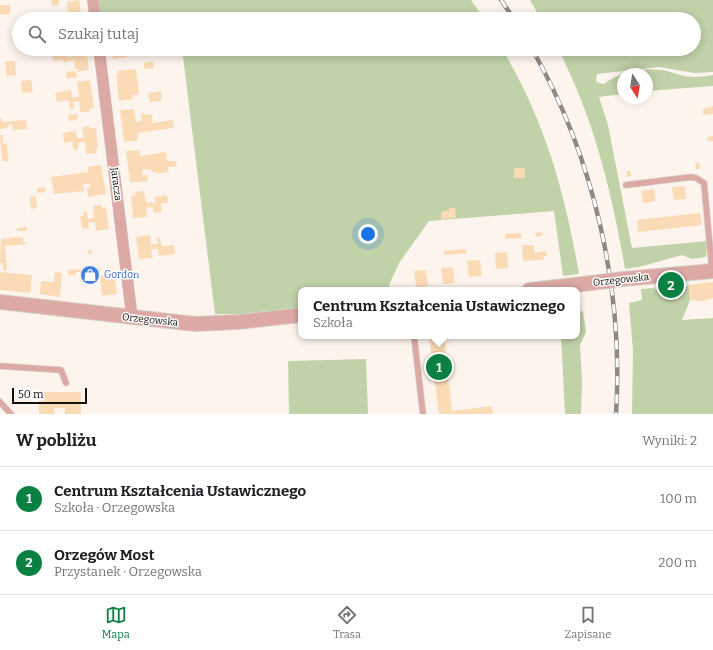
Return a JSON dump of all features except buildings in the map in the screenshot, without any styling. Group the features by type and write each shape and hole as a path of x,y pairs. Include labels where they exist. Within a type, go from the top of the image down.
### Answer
{"street":[{"path":"92,0 94,12"},
{"name":"Jaracza","path":"100,56 131,309 130,318"},
{"name":"Orzegowska","path":"556,287 713,271"},
{"name":"Orzegowska","path":"0,302 130,318 195,324 238,322 298,315"}],"lane":[{"path":"626,185 691,177 704,183 713,271"},
{"path":"414,339 423,414"},
{"path":"0,366 61,370 66,383"},
{"path":"0,402 11,414"}],"green space":[{"path":"98,0 471,0 479,12 99,12"},
{"path":"530,0 713,0 713,72 694,73 659,67 617,68 617,72 597,74 596,81 604,84 617,77 617,95 599,97 608,125 632,248 707,241 706,257 692,259 682,255 643,266 625,269 608,184 592,129 571,75 562,56 701,56 701,12 537,12"},
{"path":"183,56 506,56 517,76 542,130 560,186 579,274 563,276 554,211 429,221 399,263 388,287 298,287 298,309 258,314 215,314"},
{"path":"653,70 667,71 691,77 713,75 713,86 653,91"},
{"path":"689,286 690,300 682,320 713,318 713,414 632,414 633,351 629,303 642,300 641,289 652,288 663,291"},
{"path":"583,311 586,332 580,345 582,380 581,414 565,414 561,339 580,339 580,312"},
{"path":"366,359 368,414 289,414 288,361"}],"railway":[{"path":"501,0 509,12"},
{"path":"536,56 554,91 572,134 588,179 600,226 609,272 615,320 617,367 616,414"}],"place":[{"name":"Gordon","path":"90,275"},
{"name":"Orzegów Most","path":"671,285"},
{"name":"Centrum Kształcenia Ustawicznego","path":"439,367"}]}
